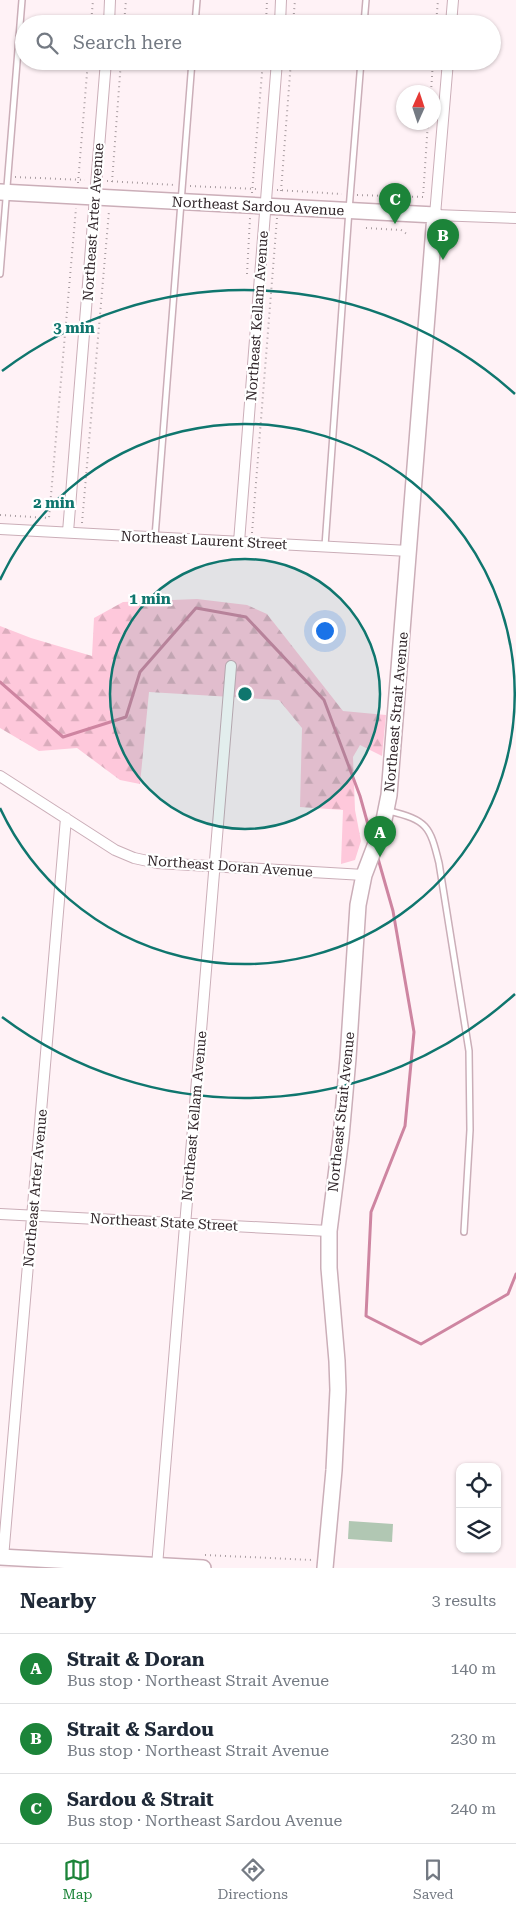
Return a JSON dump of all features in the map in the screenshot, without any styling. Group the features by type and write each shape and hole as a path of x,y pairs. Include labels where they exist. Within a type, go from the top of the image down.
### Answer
{"main road":[{"name":"Northeast Sardou Avenue","path":"3,192 77,196 100,201 180,202 264,212 349,210 435,215"},
{"name":"Northeast Strait Avenue","path":"325,1568 334,1470 338,1390 329,1268 329,1231 346,1078 358,905 364,875 375,851 386,810 390,785 435,215"},
{"path":"9,1560 203,1568"}],"street":[{"path":"109,15 110,0"},
{"path":"280,15 281,0"},
{"path":"452,15 453,0"},
{"name":"Northeast Arter Avenue","path":"68,532 100,201 96,181 105,70"},
{"name":"Northeast Kellam Avenue","path":"239,542 276,70"},
{"name":"Northeast Strait Avenue","path":"435,215 447,70"},
{"name":"Northeast Sardou Avenue","path":"435,215 516,218"},
{"name":"Northeast Laurent Street","path":"0,529 409,551"},
{"name":"Northeast Kellam Avenue","path":"157,1566 231,666"},
{"name":"Northeast Doran Avenue","path":"0,776 115,850 134,858 157,863 364,875"},
{"name":"Northeast Arter Avenue","path":"9,1560 32,1216 66,818"},
{"name":"Northeast State Street","path":"0,1214 329,1231"}],"lane":[{"path":"21,15 22,0"},
{"path":"196,15 197,0"},
{"path":"365,15 366,0"},
{"path":"0,274 3,192 7,176 16,70"},
{"path":"155,537 191,70"},
{"path":"325,546 349,210 361,70"},
{"path":"386,810 422,822 433,838 439,863 469,1052 470,1130 464,1232"}],"path":[{"path":"92,15 93,0"},
{"path":"125,15 126,0"},
{"path":"267,15 268,0"},
{"path":"294,15 295,0"},
{"path":"437,15 438,0"},
{"path":"0,515 49,518 87,70"},
{"path":"82,533 109,210 100,201 112,182 120,70"},
{"path":"251,542 264,212 252,189 262,70"},
{"path":"247,274 264,212 281,191 289,70"},
{"path":"431,85 432,70"},
{"path":"7,176 351,195 423,197 427,130"},
{"path":"366,228 402,230 407,234"}],"green space":[{"path":"197,599 247,605 267,614 343,711 386,715 382,756 360,745 353,757 355,810 361,841 355,860 341,864 343,810 300,807 302,728 279,700 149,692 140,784 120,780 77,748 39,751 0,728 0,626 31,638 92,656 94,618 123,602"}],"building":[{"path":"349,1521 393,1524 392,1542 348,1539"}],"waterway":[{"path":"0,682 63,737 126,717 140,672 196,608 246,617 324,700 360,796 372,839"},
{"path":"377,855 393,911 414,1032 405,1126 371,1212 366,1316 421,1344 508,1294 516,1274"}],"place":[{"name":"Sardou & Strait","path":"395,224"},
{"name":"Strait & Sardou","path":"443,260"},
{"name":"Strait & Doran","path":"380,857"}]}
